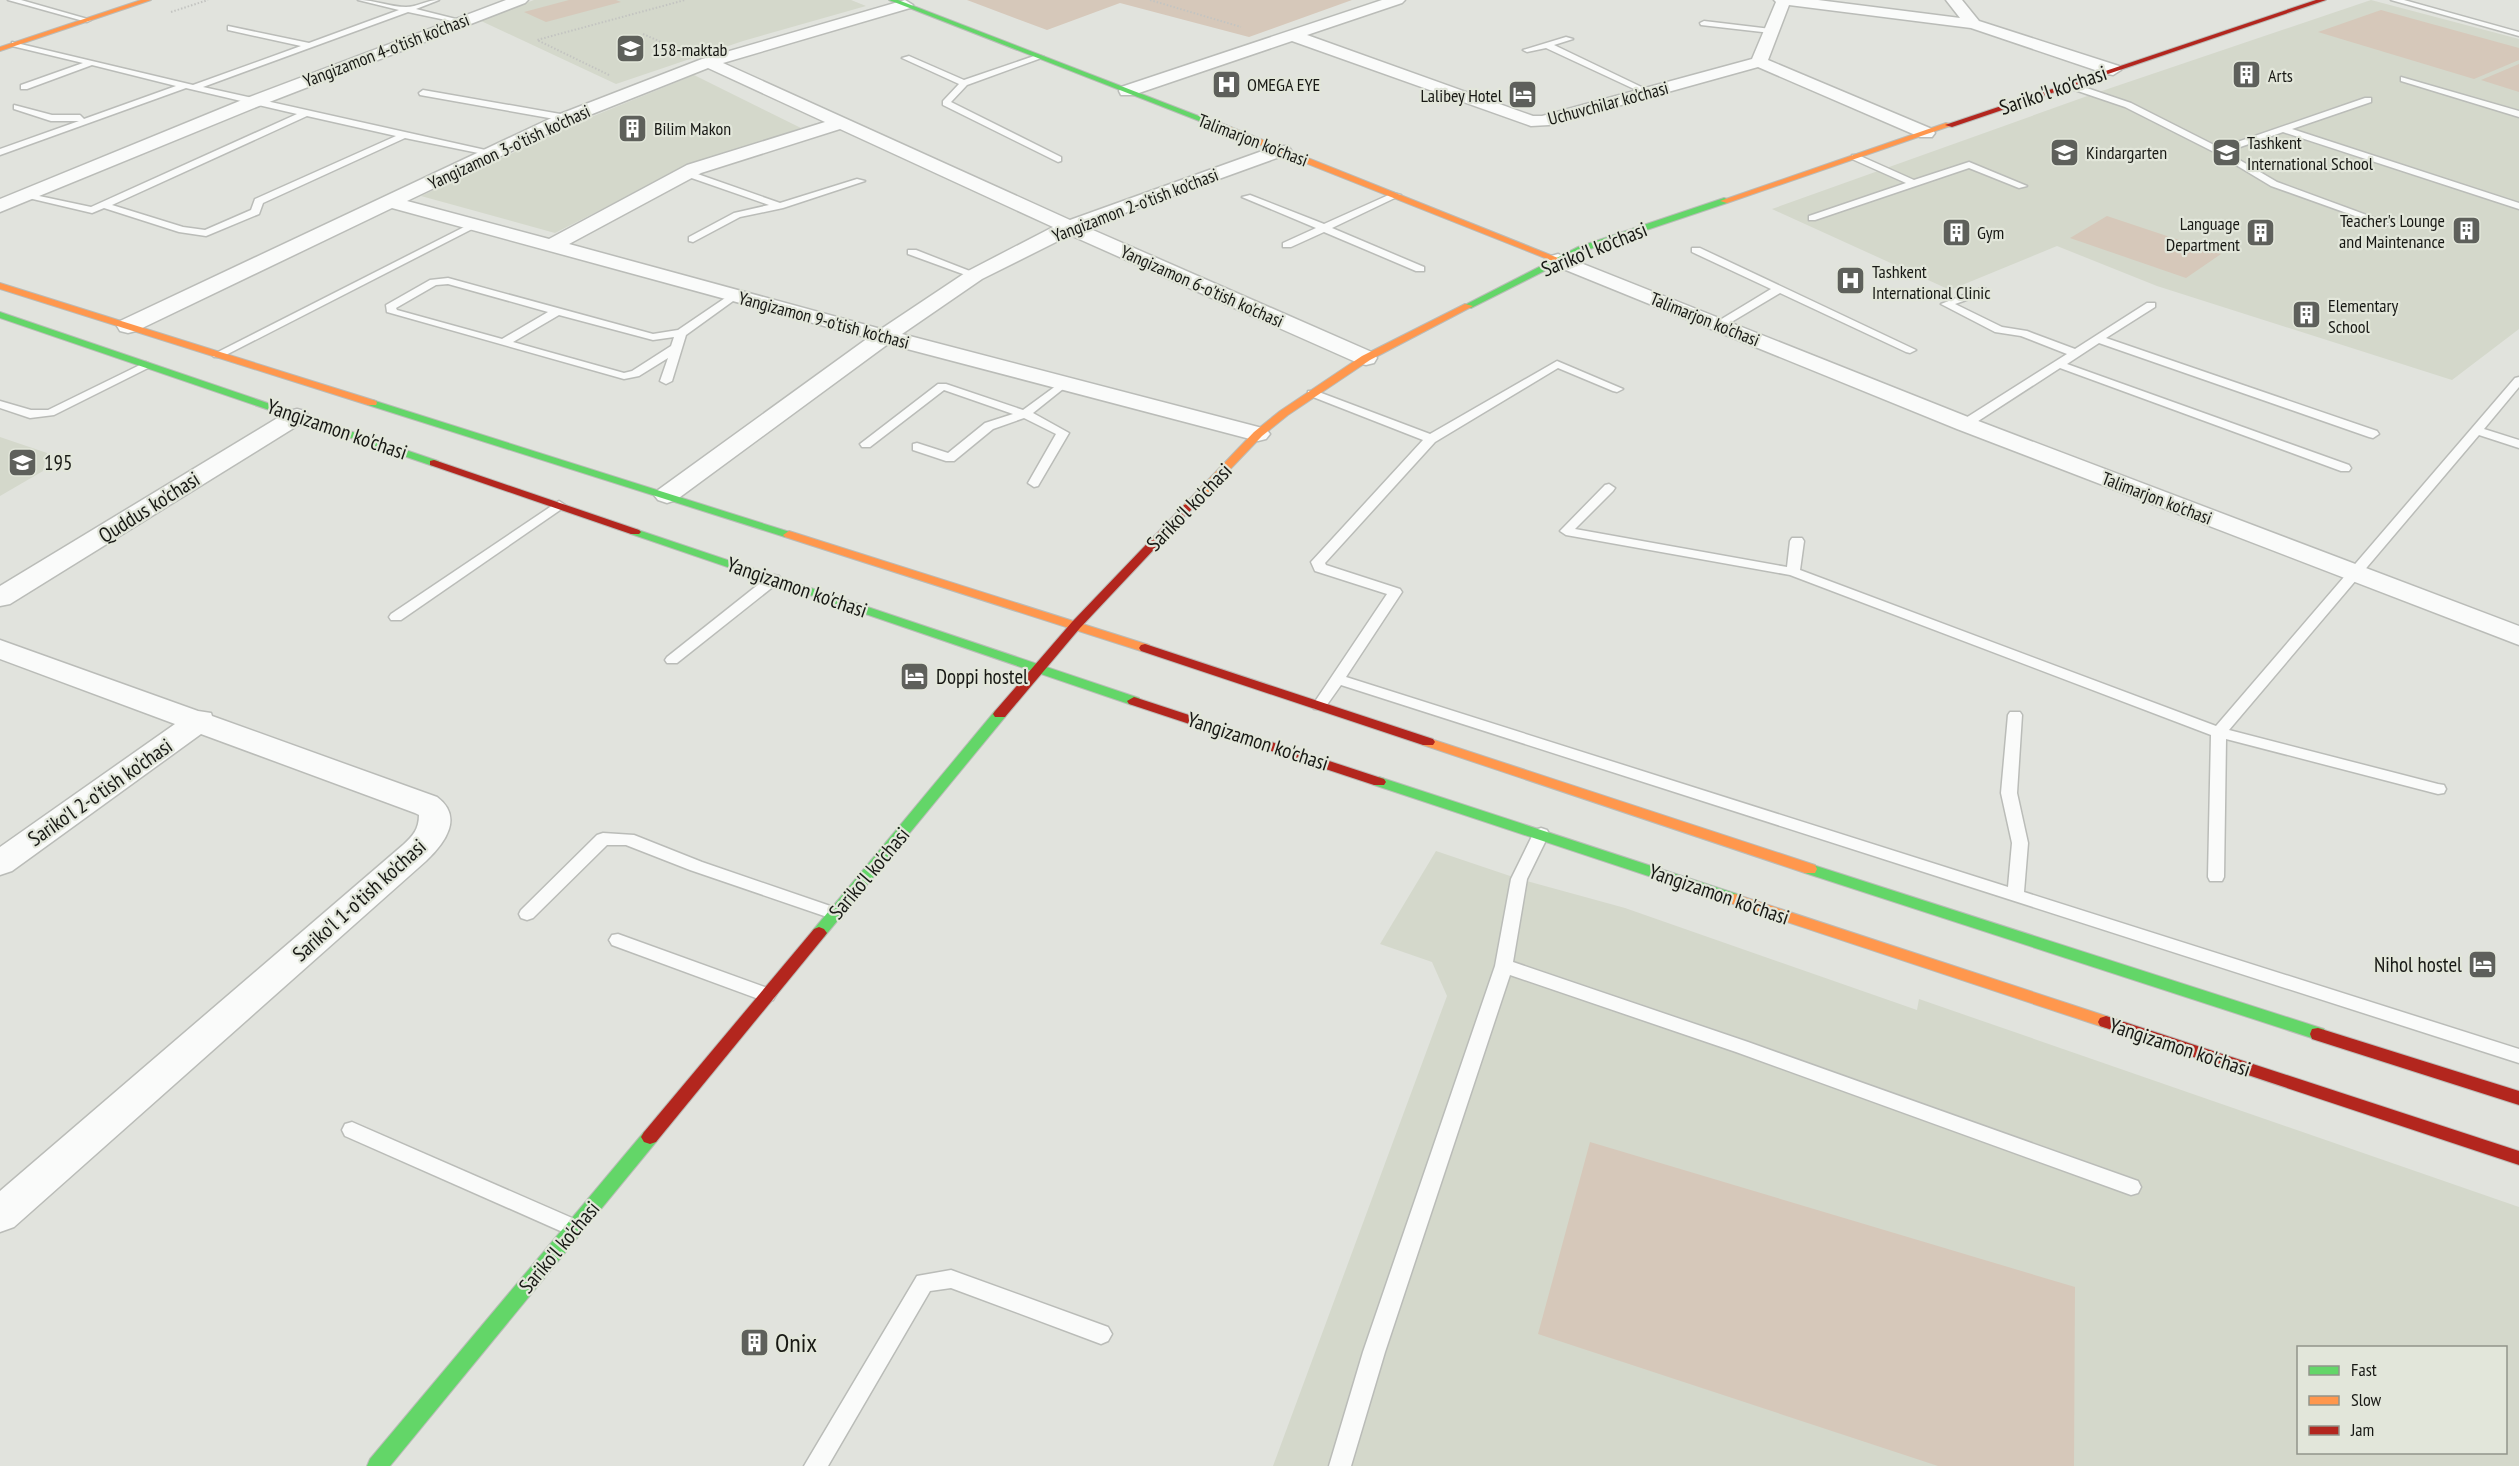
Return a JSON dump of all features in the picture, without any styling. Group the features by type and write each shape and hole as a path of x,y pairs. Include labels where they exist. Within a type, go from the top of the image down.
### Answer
{"main road":[{"path":"0,49 148,0"},
{"name":"Sariko'l ko'chasi","path":"377,1466 1076,625 1258,434 1312,393 1366,357 1581,249 2324,0"},
{"name":"Talimarjon ko'chasi","path":"898,2 1282,150 1558,260"},
{"name":"Yangizamon ko'chasi","path":"0,286 1076,625 1851,888 2519,1098"},
{"name":"Yangizamon ko'chasi","path":"0,315 1038,669 1540,834 1840,929 2519,1158"},
{"path":"297,416 337,392"}],"street":[{"name":"Yangizamon 4-o'tish ko'chasi","path":"0,206 253,102 520,0"},
{"path":"1127,92 1397,0"},
{"path":"1926,133 1759,62 1783,0 1973,24 2113,70"},
{"path":"1954,0 1973,24"},
{"name":"Yangizamon 3-o'tish ko'chasi","path":"128,326 566,118 708,62 898,2"},
{"name":"Uchuvchilar ko'chasi","path":"1294,36 1531,121 1543,121 1759,62"},
{"name":"Yangizamon 6-o'tish ko'chasi","path":"708,62 1069,227 1366,357"},
{"path":"550,246 694,169 841,123"},
{"name":"Yangizamon 2-o'tish ko'chasi","path":"667,495 884,336 975,275 1069,227 1282,150"},
{"name":"Yangizamon 9-o'tish ko'chasi","path":"391,202 472,226 1258,434"},
{"name":"Talimarjon ko'chasi","path":"1558,260 1965,424 2519,636"},
{"name":"Quddus ko'chasi","path":"0,598 297,416"},
{"name":"Sariko'l 1-o'tish ko'chasi","path":"0,649 200,720 426,805 434,811 434,830 427,842 0,1215"},
{"name":"Sariko'l 2-o'tish ko'chasi","path":"0,863 200,720"}],"lane":[{"path":"12,0 87,20"},
{"path":"362,0 460,21"},
{"path":"0,152 435,0"},
{"path":"2396,0 2519,33"},
{"path":"1704,23 1771,31"},
{"path":"231,28 308,45"},
{"path":"1527,50 1569,39"},
{"name":"Yangizamon 4-o'tish ko'chasi","path":"15,44 253,102 490,154"},
{"path":"1546,45 1650,93"},
{"path":"1040,57 964,82 946,103 1058,159"},
{"path":"906,58 964,82"},
{"path":"24,87 93,62"},
{"path":"2404,79 2519,114"},
{"path":"2069,85 2128,105 2219,151 2274,184 2386,224"},
{"path":"423,93 566,118"},
{"path":"2219,151 2368,100"},
{"path":"17,107 51,118 92,118"},
{"path":"25,196 92,210 307,113"},
{"path":"2283,129 2519,206"},
{"path":"103,205 182,230 206,233 256,212 258,201 405,135"},
{"path":"1855,157 1914,183"},
{"path":"1812,218 1969,165 2022,186"},
{"path":"686,173 780,206"},
{"path":"693,239 737,215 780,206 860,181"},
{"path":"1287,245 1396,195"},
{"path":"1247,197 1420,269"},
{"path":"218,355 472,226"},
{"path":"1696,250 1910,350"},
{"path":"912,252 975,275"},
{"path":"674,349 635,374 624,376 392,312 390,307 434,282 448,281 653,338 681,333 735,296"},
{"path":"1719,325 1779,289"},
{"path":"1982,291 1946,304 1999,330 2023,333 2075,353"},
{"path":"1965,424 2151,304"},
{"path":"503,343 559,310"},
{"path":"666,381 674,349 681,333"},
{"path":"2097,339 2373,434"},
{"path":"1319,706 1395,592 1320,568 1318,562 1431,439 1557,364 1617,389"},
{"path":"2058,364 2345,468"},
{"path":"0,404 30,414 50,413 146,365"},
{"path":"2216,877 2218,732 2519,380"},
{"path":"917,447 950,458 989,426 1025,414 1064,383"},
{"path":"866,444 942,386 1025,414 1063,433 1034,483"},
{"path":"1312,393 1431,439"},
{"path":"2476,430 2519,444"},
{"path":"1609,488 1566,531 1793,572 2218,732 2438,789"},
{"path":"396,617 559,505"},
{"path":"1793,572 1797,541"},
{"path":"672,660 774,579"},
{"path":"1338,679 2519,1056"},
{"path":"2015,715 2009,793 2020,843 2016,894"},
{"path":"1340,1466 1374,1352 1504,966 1519,879 1540,834"},
{"path":"527,914 603,839 628,839 696,866 836,914"},
{"path":"618,940 767,995"},
{"path":"1504,966 1753,1051 2131,1187"},
{"path":"352,1130 574,1228"},
{"path":"815,1466 924,1283 951,1279 1101,1334"}],"path":[{"path":"617,79 537,40 685,0"},
{"path":"1150,0 1240,27"}],"shaded area":[{"name":"158-maktab","path":"534,0 851,0 866,6 743,41 616,84 479,20"},
{"path":"569,0 616,0 621,2 546,22 524,12"},
{"path":"967,0 1352,0 1249,37 1120,3 1047,30"},
{"name":"Tashkent International School","path":"2371,0 2519,39 2519,329 2452,380 2157,286 2057,246 1950,290 1772,209 2093,94"},
{"path":"2381,10 2519,48 2519,60 2474,79 2318,32"},
{"path":"2519,64 2519,92 2481,80"},
{"path":"694,75 801,128 681,169 555,233 421,196 579,122"},
{"path":"2107,216 2221,254 2186,278 2070,238"},
{"name":"195","path":"0,437 47,453 43,471 0,496"},
{"path":"1436,851 1519,879 1625,908 1917,1010 1919,999 2519,1207 2519,1466 1273,1466 1447,996 1432,962 1380,944"},
{"path":"1590,1142 2075,1287 2074,1466 1938,1466 1538,1334"}],"traffic: fast":[{"path":"892,0 1210,122"},
{"path":"1468,306 1581,249 1724,201"},
{"path":"0,315 434,463"},
{"path":"372,403 789,535"},
{"path":"635,532 1134,701"},
{"path":"819,933 1000,714"},
{"path":"1379,782 1735,899"},
{"path":"1810,869 2318,1034"},
{"path":"377,1466 650,1137"}],"traffic: slow":[{"path":"0,49 148,0"},
{"path":"1210,122 1558,260"},
{"path":"1724,201 1949,125"},
{"path":"0,286 372,403"},
{"path":"1188,507 1258,434 1284,413 1366,358 1468,306"},
{"path":"789,535 1145,648"},
{"path":"1428,742 1810,869"},
{"path":"1735,899 2106,1022"}],"traffic: jam":[{"path":"1949,125 2323,0"},
{"path":"434,463 635,532"},
{"path":"1000,714 1076,625 1188,507"},
{"path":"1145,648 1428,742"},
{"path":"1134,701 1379,782"},
{"path":"650,1137 819,933"},
{"path":"2106,1022 2519,1158"},
{"path":"2318,1034 2519,1098"}],"place":[{"name":"158-maktab","path":"631,49"},
{"name":"Arts","path":"2247,75"},
{"name":"OMEGA EYE","path":"1226,84"},
{"name":"Lalibey Hotel","path":"1523,95"},
{"name":"Bilim Makon","path":"633,128"},
{"name":"Kindargarten","path":"2065,152"},
{"name":"Tashkent International School","path":"2226,152"},
{"name":"Teacher's Lounge and Maintenance","path":"2466,230"},
{"name":"Gym","path":"1956,232"},
{"name":"Language Department","path":"2261,233"},
{"name":"Tashkent International Clinic","path":"1851,281"},
{"name":"Elementary School","path":"2307,315"},
{"name":"195","path":"23,462"},
{"name":"Doppi hostel","path":"915,676"},
{"name":"Nihol hostel","path":"2483,964"},
{"name":"Onix","path":"754,1342"}]}
